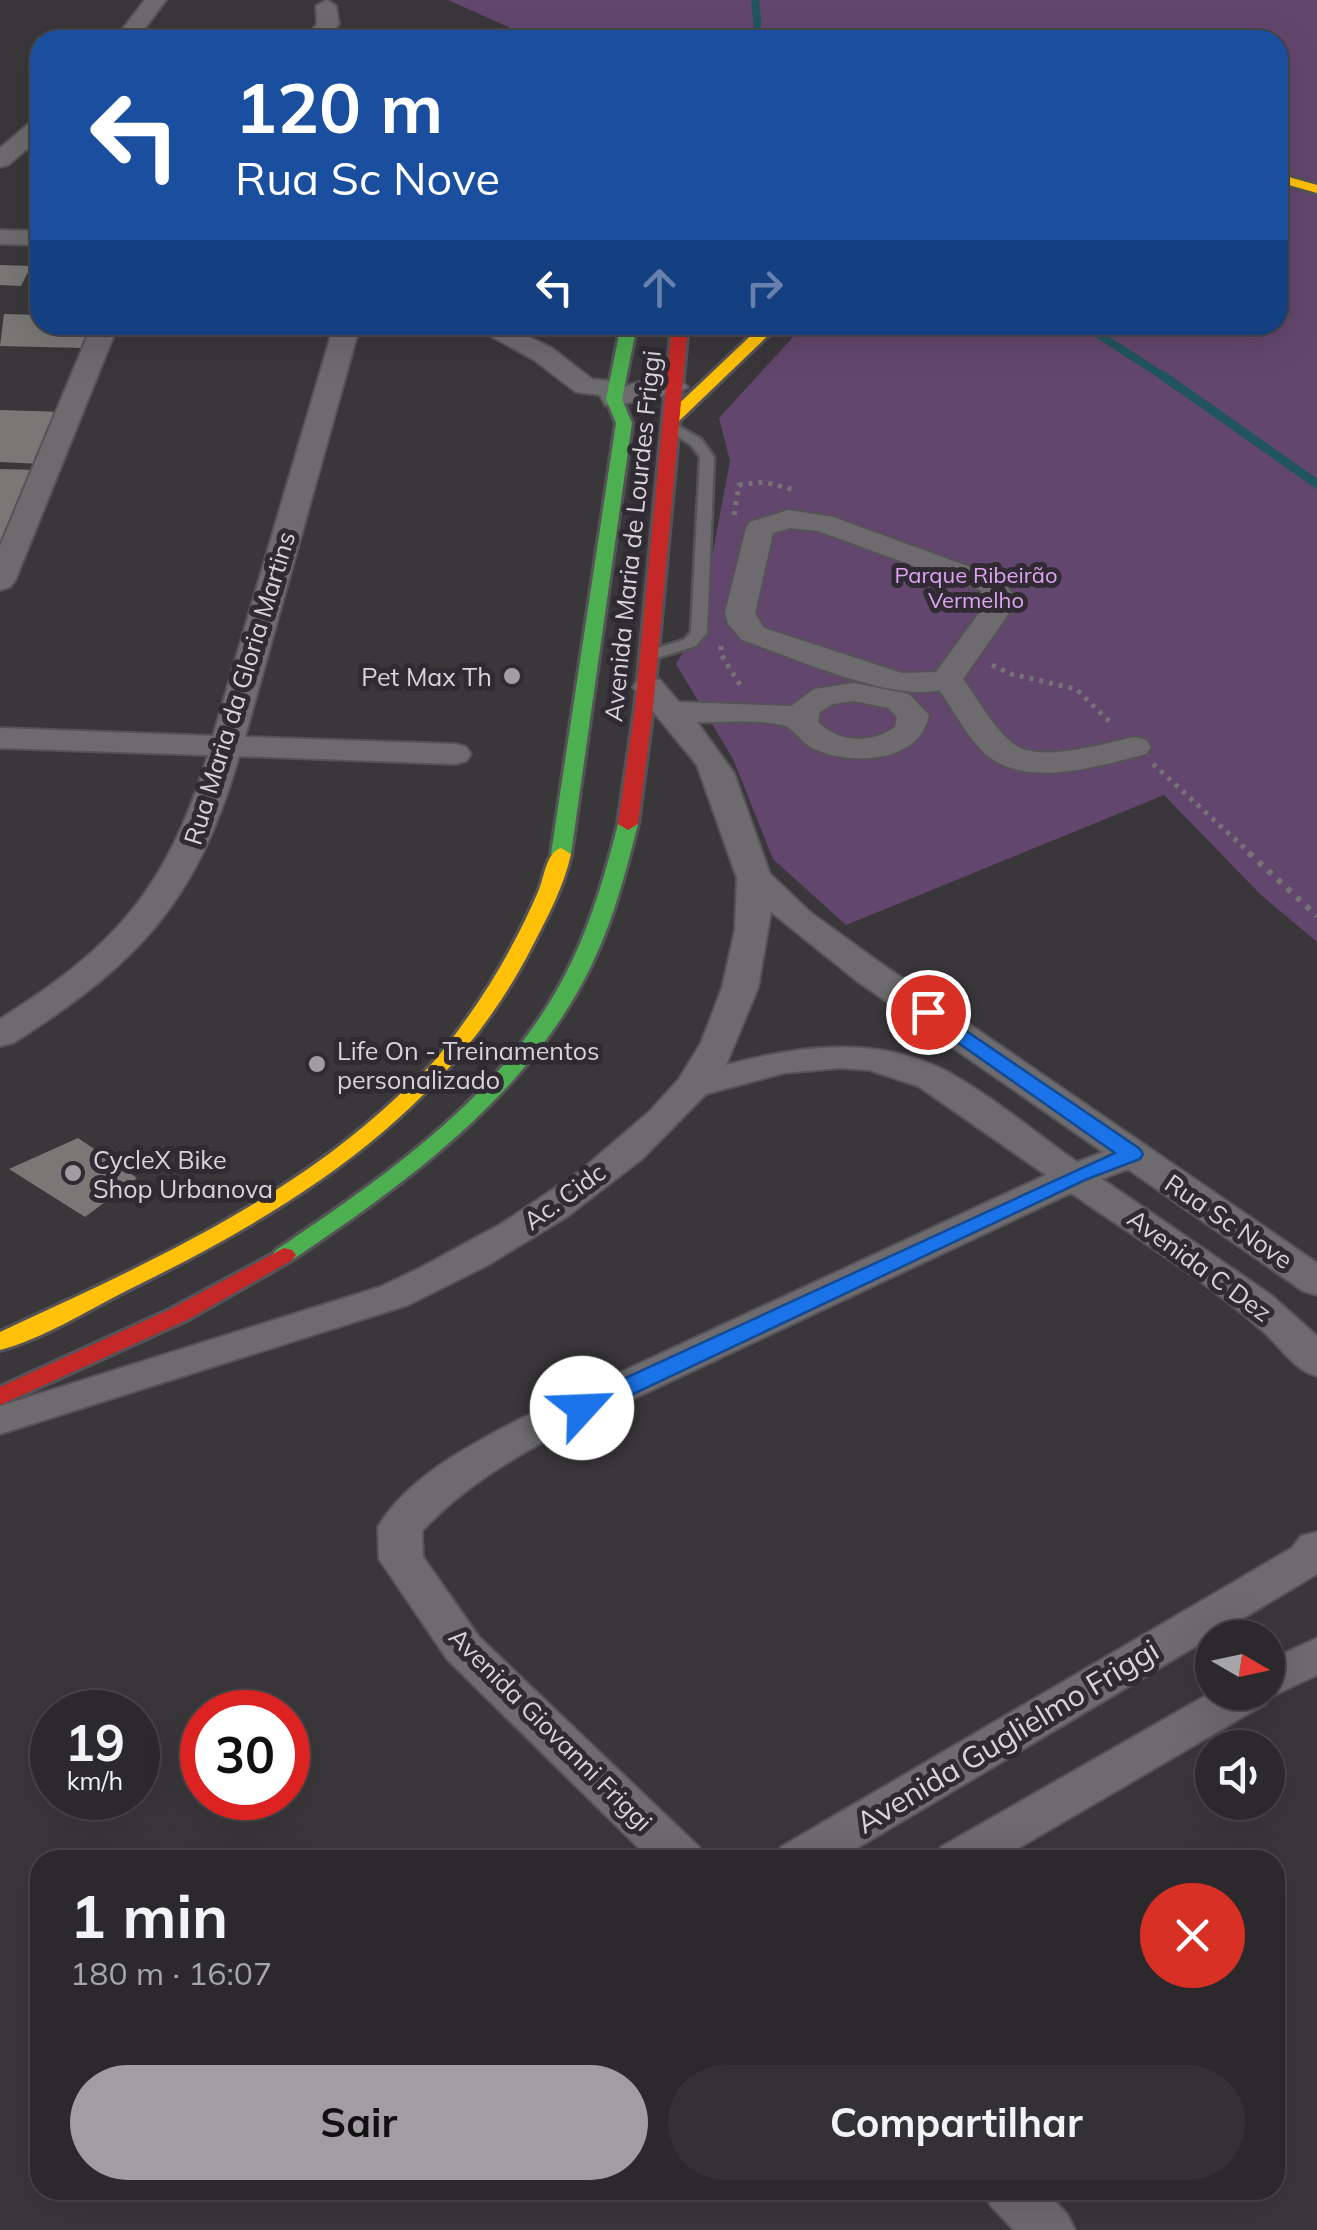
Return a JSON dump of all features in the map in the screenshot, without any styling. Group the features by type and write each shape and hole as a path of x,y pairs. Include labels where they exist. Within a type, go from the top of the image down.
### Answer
{"street":[{"path":"133,30 156,0"},
{"path":"324,30 328,24 326,6"},
{"path":"0,160 30,134"},
{"path":"1288,166 1317,174"},
{"path":"1288,181 1317,190"},
{"path":"0,237 30,238"},
{"path":"0,254 30,255"},
{"path":"0,581 102,335"},
{"name":"Rua Maria da Gloria Martins","path":"0,1035 114,956 150,915 192,846 226,745 344,335"},
{"path":"504,335 543,354 585,386 611,388 619,411 646,388 675,386"},
{"name":"Avenida Maria de Lourdes Friggi","path":"0,1342 148,1272 319,1170 396,1110 448,1062 502,992 536,934 558,864 628,335"},
{"name":"Avenida Maria de Lourdes Friggi","path":"0,1397 121,1344 291,1252 384,1189 510,1072 566,996 601,926 614,886 656,684 679,335"},
{"path":"673,422 761,335"},
{"path":"802,716 813,702 838,693 897,695 947,679 997,609 999,596 990,584 807,519 772,522 760,528 740,613 743,624 770,642 897,695 976,717"},
{"path":"947,679 1000,750 1026,761 1135,747"},
{"path":"656,684 802,716"},
{"name":"Ac. Cidc","path":"0,1420 126,1383 376,1302 426,1282 519,1230 577,1190 693,1086 724,1031 740,990 749,944 754,877 711,760 656,684"},
{"path":"802,716 808,732 817,738 862,748 903,738 914,723 897,695"},
{"path":"0,738 455,754"},
{"name":"Rua Sc Nove","path":"754,877 798,919 841,952 1317,1282"},
{"name":"Avenida C Dez","path":"693,1086 799,1057 843,1055 879,1060 948,1087 1257,1304 1293,1335 1317,1364"},
{"name":"Avenida Giovanni Friggi","path":"672,1850 463,1648 402,1559 400,1527 420,1502 455,1474 546,1424 1077,1176 1132,1154"},
{"name":"Avenida Guglielmo Friggi","path":"815,1850 1308,1559 1317,1547"},
{"path":"1285,1672 1317,1654"},
{"path":"975,1850 1219,1710"},
{"path":"1020,2200 1048,2230"}],"lane":[{"path":"656,684 699,626 707,457 673,422"}],"green space":[{"name":"Parque Ribeirão Vermelho","path":"448,0 1317,0 1317,942 1261,895 1164,795 846,925 773,859 733,759 676,664 699,626 730,461 719,418 795,335 1288,335 1288,30 515,30"}],"building":[{"path":"0,265 30,266 21,286 0,285"},
{"path":"4,314 30,315 30,335 89,335 83,348 0,346"},
{"path":"0,410 66,412 41,464 0,462"},
{"path":"0,469 40,470 7,546 0,546"},
{"name":"CycleX Bike Shop Urbanova","path":"78,1138 137,1178 85,1217 9,1169"}],"waterway":[{"path":"755,0 758,30"},
{"path":"1099,335 1166,378"},
{"path":"1162,375 1317,484"}],"traffic: fast":[{"path":"561,854 624,423 614,399 627,335"},
{"path":"284,1255 404,1170 457,1125 505,1076 547,1023 582,964 609,898 628,824"}],"traffic: slow":[{"path":"1288,181 1317,189"},
{"path":"673,418 760,335"},
{"path":"0,1342 235,1224 311,1177 381,1124 444,1064 497,996 537,918 561,854"}],"traffic: jam":[{"path":"628,824 644,708 679,335"},
{"path":"0,1397 180,1314 284,1255"}],"place":[{"name":"Pet Max Th","path":"512,676"},
{"name":"Life On - Treinamentos personalizado","path":"317,1064"},
{"name":"CycleX Bike Shop Urbanova","path":"73,1173"}],"route":[{"path":"582,1408 1077,1176 1132,1154 928,1012"}]}
